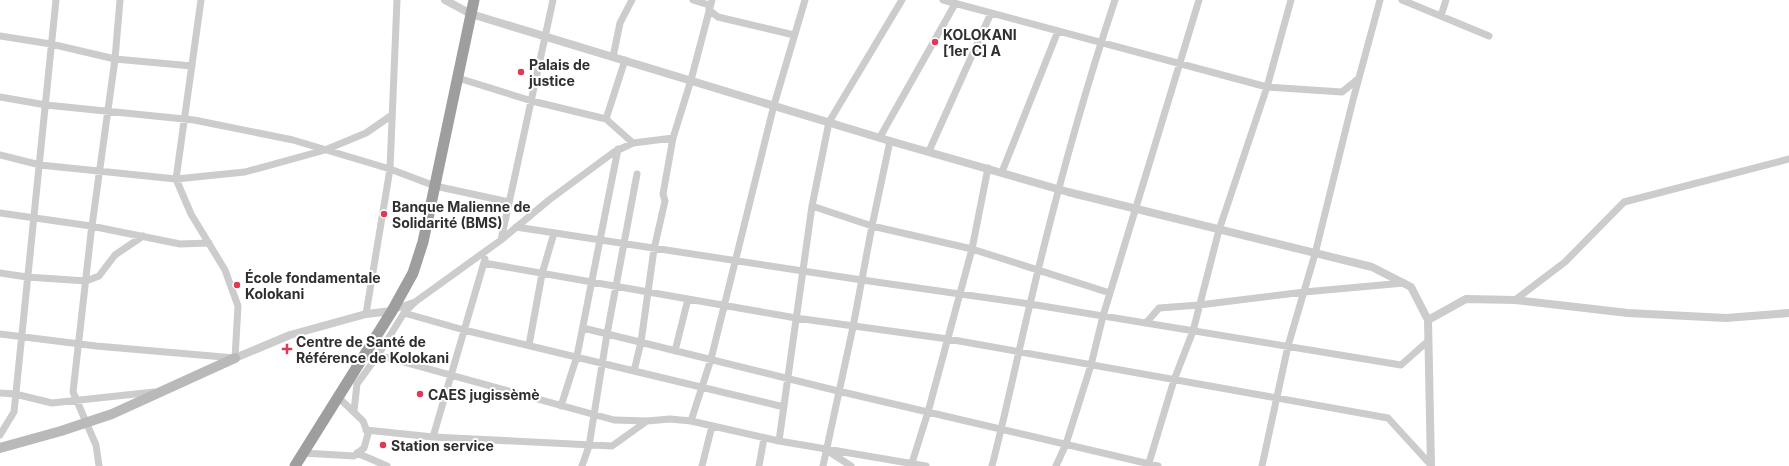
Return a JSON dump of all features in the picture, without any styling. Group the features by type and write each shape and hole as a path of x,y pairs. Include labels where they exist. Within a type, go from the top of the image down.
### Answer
{"highway":[{"path":"295,466 392,310 415,267 423,242 474,0"}],"main road":[{"path":"0,448 61,431 112,414 235,358"}],"street":[{"path":"0,435 14,412 56,0"},
{"path":"99,466 96,445 73,392 80,344 91,226 115,59 120,0"},
{"path":"201,0 176,179 191,214 225,270 238,306 235,358"},
{"path":"366,314 390,169 397,0"},
{"path":"445,0 471,14 890,141 1002,172 1059,190 1372,267 1411,287 1428,320 1431,465"},
{"path":"501,240 554,0"},
{"path":"613,57 620,24 632,0"},
{"path":"693,0 708,5 709,10 718,17 794,35"},
{"path":"634,371 641,342 654,249 664,201 663,194 673,138 691,80 712,0"},
{"path":"691,421 711,360 774,105 804,0"},
{"path":"779,441 812,206 829,122 902,0"},
{"path":"943,0 1267,86 1342,92 1358,79"},
{"path":"992,466 1002,429 1030,304 1059,190 1101,43 1115,0"},
{"path":"1056,466 1066,444 1091,365 1103,316 1199,0"},
{"path":"1149,465 1174,380 1192,331 1219,230 1267,86 1291,0"},
{"path":"1262,466 1288,346 1315,254 1358,79 1380,0"},
{"path":"1402,0 1489,36"},
{"path":"1441,16 1446,0"},
{"path":"880,137 955,4"},
{"path":"929,151 991,13"},
{"path":"1002,172 1058,31"},
{"path":"0,36 51,44 115,59 192,66"},
{"path":"606,119 625,60"},
{"path":"458,78 532,101 606,119 633,143"},
{"path":"0,97 46,105 185,119 293,140 390,169 435,186 510,202"},
{"path":"0,155 40,165 176,179 245,172 325,150 366,133 392,115"},
{"path":"354,411 358,384 404,313 414,302 488,250 549,200 618,150 633,143 673,138"},
{"path":"822,466 838,391 854,327 872,226 890,141"},
{"path":"561,406 577,356 618,150"},
{"path":"1515,300 1565,262 1624,202 1789,159"},
{"path":"912,465 972,250 988,168"},
{"path":"582,466 588,446 637,174"},
{"path":"812,206 872,226 972,250 1038,272 1110,293"},
{"path":"0,213 91,226 180,244 209,243"},
{"path":"516,227 600,241 1030,304 1401,365 1428,341"},
{"path":"529,345 542,274 554,233"},
{"path":"0,273 27,277 86,281 98,276 115,255 143,236"},
{"path":"433,437 488,250"},
{"path":"484,264 796,318 1020,352 1388,418 1431,465"},
{"path":"1146,323 1159,308 1404,283"},
{"path":"675,351 688,299"},
{"path":"1428,320 1466,299 1515,300 1635,313 1726,318 1789,313"},
{"path":"0,334 80,344 235,358 290,335 366,314 392,310 414,302"},
{"path":"404,313 464,330 702,386 784,407"},
{"path":"582,328 838,391 1158,466"},
{"path":"378,355 614,420 647,421 670,419 691,421 779,441 912,465 926,466"},
{"path":"0,393 15,394 52,403 164,391"},
{"path":"303,453 354,456 364,448 368,434 363,421 338,397"},
{"path":"366,430 433,437 588,446 612,446 647,421"},
{"path":"702,466 712,426"},
{"path":"759,466 764,438"},
{"path":"826,450 851,466"},
{"path":"357,453 387,466"}],"place":[{"name":"KOLOKANI [1er C] A","path":"935,42"},
{"name":"Palais de justice","path":"521,72"},
{"name":"Banque Malienne de Solidarité (BMS)","path":"384,214"},
{"name":"École fondamentale Kolokani","path":"237,285"},
{"name":"Centre de Santé de Référence de Kolokani","path":"287,349"},
{"name":"CAES jugissèmè","path":"420,394"},
{"name":"Station service","path":"383,445"}]}
